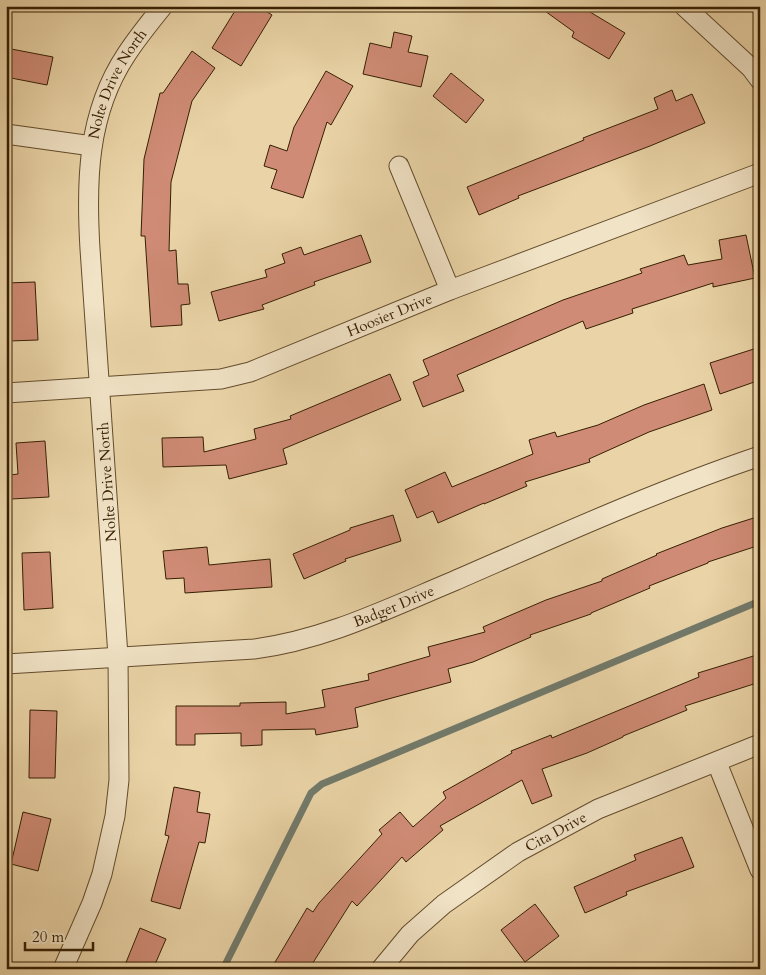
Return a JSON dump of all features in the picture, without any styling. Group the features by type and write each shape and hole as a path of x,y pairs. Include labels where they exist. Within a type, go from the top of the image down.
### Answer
{"street":[{"name":"Nolte Drive North","path":"62,969 92,903 102,874 115,816 119,780 118,656 88,201 88,173 100,111 110,84 125,56 163,6"},
{"path":"684,6 757,69"},
{"path":"6,134 92,146"},
{"path":"400,166 450,290"},
{"name":"Hoosier Drive","path":"6,393 221,379 250,372 450,290 760,173"},
{"name":"Badger Drive","path":"6,664 254,649 279,646 312,638 363,619 637,503 760,456"},
{"name":"Cita Drive","path":"381,969 410,934 444,904 518,852 598,809 760,744"},
{"path":"716,763 760,870"}],"building":[{"path":"238,6 258,6 272,15 241,66 212,48"},
{"path":"538,6 580,6 625,33 609,59 572,37 574,32"},
{"path":"394,32 412,36 408,52 428,56 421,87 363,74 370,43 391,48"},
{"path":"6,48 53,57 47,85 6,77"},
{"path":"192,51 215,68 192,101 171,182 169,251 176,250 178,284 188,284 190,304 181,305 182,325 151,327 145,236 141,236 144,159 160,93 163,93"},
{"path":"326,71 353,86 331,125 327,122 303,198 271,188 277,170 264,166 270,145 287,151 294,127"},
{"path":"451,73 484,100 466,123 433,96"},
{"path":"672,90 676,101 692,94 705,123 518,196 519,198 479,215 467,187 584,140 583,138 658,109 654,98"},
{"path":"361,235 371,262 314,282 315,285 262,305 264,309 219,321 211,292 267,277 265,270 285,263 282,254 301,247 304,255"},
{"path":"746,235 755,278 713,287 713,283 632,309 633,313 586,329 583,321 457,375 464,391 423,407 413,382 429,375 423,360 563,300 642,273 640,269 684,255 688,265 722,259 719,240"},
{"path":"35,282 38,340 9,341 6,283"},
{"path":"760,347 760,380 720,394 710,363"},
{"path":"390,374 401,400 283,449 287,464 229,479 226,465 163,467 162,438 203,437 204,452 256,439 254,429 291,419 290,416"},
{"path":"704,384 712,410 649,432 589,459 590,462 525,482 527,486 438,523 433,511 417,518 405,490 445,472 452,487 533,454 529,440 555,432 557,437 598,425 644,405"},
{"path":"45,441 49,497 11,499 10,475 18,474 16,443"},
{"path":"393,515 401,541 345,559 346,561 304,579 293,554 350,530 350,528"},
{"path":"760,516 760,545 708,562 649,586 650,588 591,614 530,635 531,637 473,662 448,669 451,682 355,708 358,727 316,735 315,729 262,730 262,745 241,746 241,733 195,734 195,745 176,745 176,706 240,706 240,703 286,702 286,714 325,707 322,690 369,680 368,674 430,656 428,647 485,632 483,627 546,600 602,581 602,579 656,554 722,528"},
{"path":"207,547 209,565 270,559 272,587 185,593 184,578 166,579 163,551"},
{"path":"50,552 53,608 24,610 22,553"},
{"path":"760,654 760,682 685,706 687,710 587,753 542,769 552,796 532,804 522,780 440,826 443,830 406,862 402,857 357,906 352,901 309,969 271,969 307,908 313,912 382,834 379,830 400,812 413,827 446,798 443,792 512,753 511,751 551,735 552,738 699,677 698,673"},
{"path":"30,710 57,711 55,778 29,778"},
{"path":"174,787 200,792 197,812 210,814 205,843 199,842 180,909 151,901 169,836 165,835"},
{"path":"23,812 51,819 38,871 11,864"},
{"path":"682,837 694,867 626,892 627,895 585,913 574,887 636,860 634,855"},
{"path":"535,904 559,936 525,962 501,930"},
{"path":"140,928 166,939 153,969 135,969 125,965"}],"waterway":[{"path":"223,969 311,793 322,784 760,601"}]}
